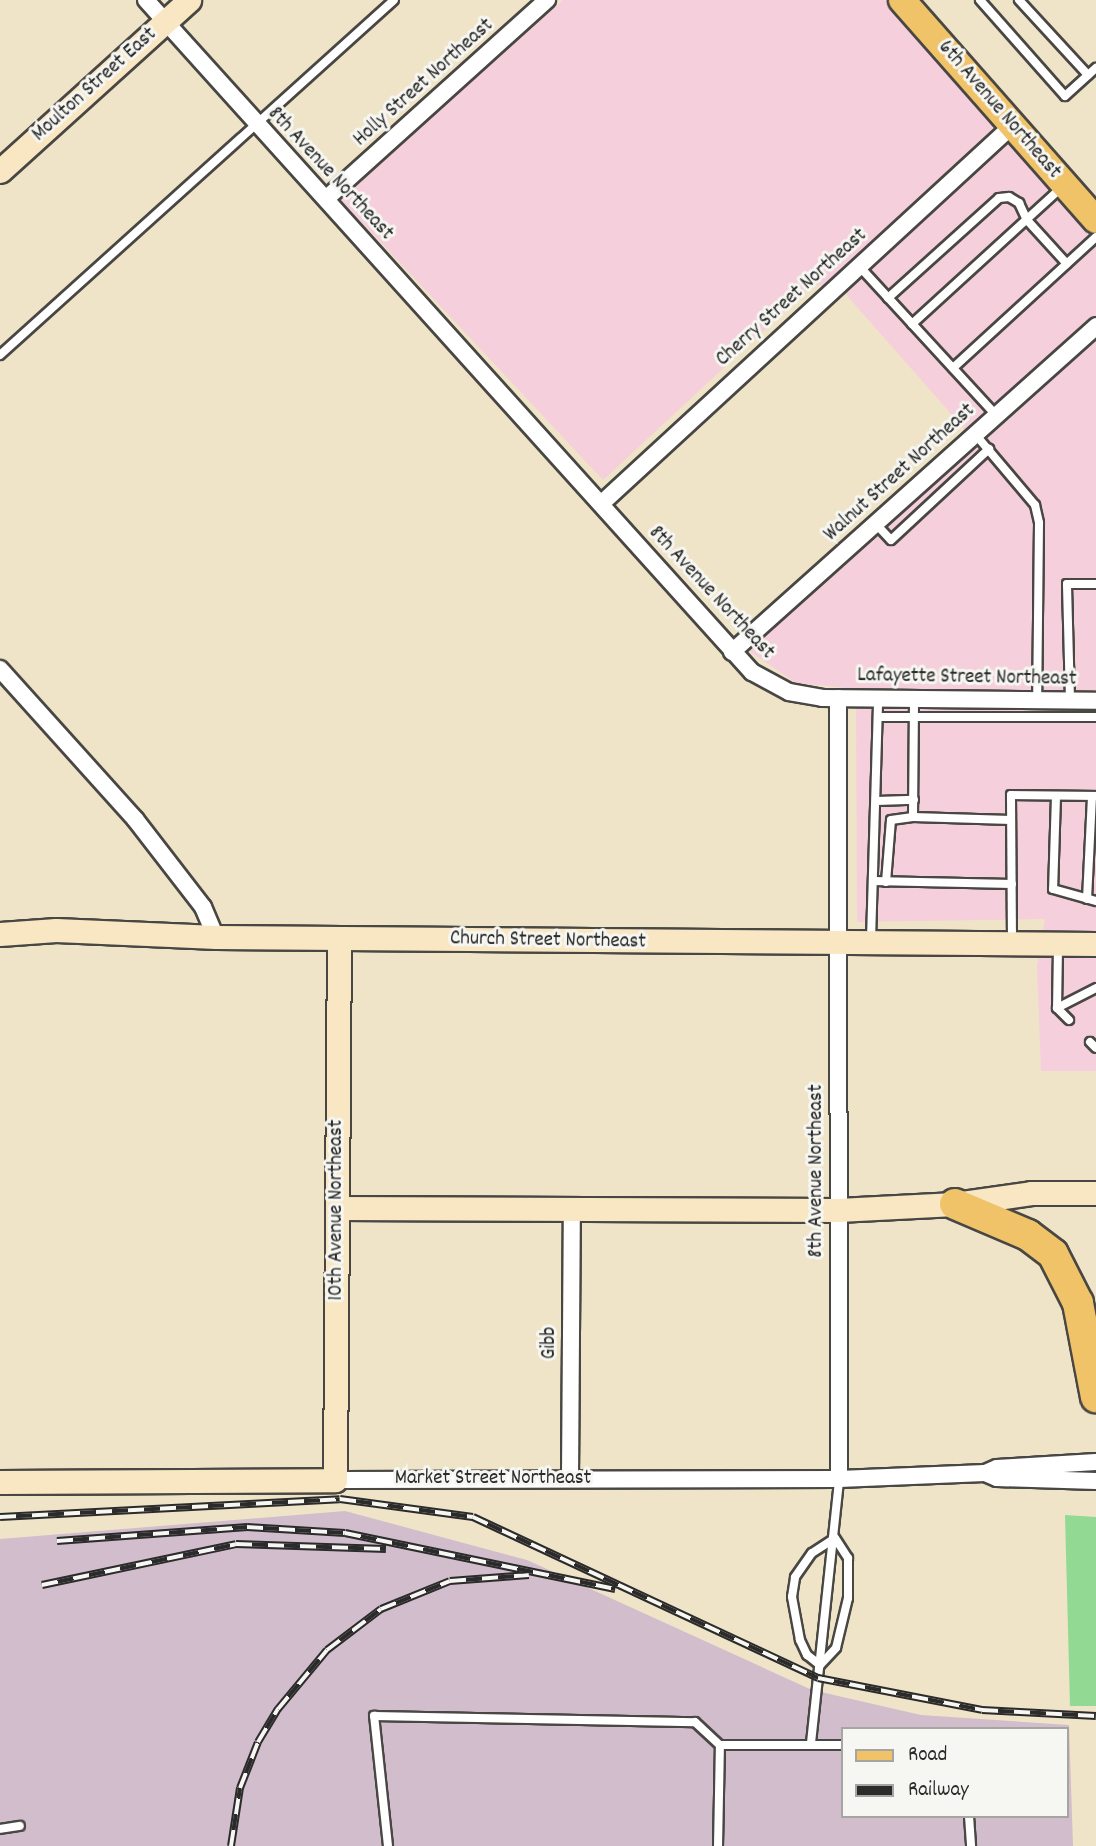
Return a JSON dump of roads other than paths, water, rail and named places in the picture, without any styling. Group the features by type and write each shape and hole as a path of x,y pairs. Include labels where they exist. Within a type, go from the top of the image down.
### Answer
{"highway":[{"path":"955,1204 1028,1235 1053,1254 1078,1303 1096,1397"}],"main road":[{"name":"6th Avenue Northeast","path":"902,0 1096,220"}],"street":[{"name":"8th Avenue Northeast","path":"146,0 254,124 328,197 732,652 776,687 805,697 838,698 839,1479"},
{"name":"Moulton Street East","path":"0,171 189,0"},
{"name":"Holly Street Northeast","path":"328,197 547,0"},
{"name":"Cherry Street Northeast","path":"602,503 1012,126"},
{"name":"Walnut Street Northeast","path":"732,652 1096,326"},
{"path":"0,669 135,819 203,907 216,937"},
{"name":"Lafayette Street Northeast","path":"838,698 1096,701"},
{"name":"Church Street Northeast","path":"0,934 56,930 339,939 1096,944"},
{"name":"10th Avenue Northeast","path":"335,1480 339,939"},
{"path":"337,1208 838,1210 955,1204 1031,1193 1096,1193"},
{"name":"Gibb","path":"570,1478 572,1208"},
{"name":"Market Street Northeast","path":"0,1482 839,1479 985,1474 1018,1465 1096,1462"},
{"name":"Market Street Northeast","path":"985,1474 998,1478 1096,1481"}],"lane":[{"path":"0,355 394,0"},
{"path":"980,0 1065,96 1096,68"},
{"path":"1019,0 1088,75"},
{"path":"912,324 1065,185"},
{"path":"888,298 999,198 1009,197 1018,203 1027,220 1067,264"},
{"path":"953,368 1096,237"},
{"path":"859,266 996,415"},
{"path":"975,434 1019,483 1037,514 1037,700"},
{"path":"875,523 891,540 989,449"},
{"path":"1070,700 1067,584 1096,584"},
{"path":"871,943 878,698"},
{"path":"914,698 914,817"},
{"path":"878,717 1096,718"},
{"path":"1012,943 1011,795 1094,796 1092,900 1053,889 1056,796"},
{"path":"877,801 914,800"},
{"path":"886,882 891,820 914,817 1011,820"},
{"path":"873,881 1012,884"},
{"path":"1058,944 1057,1008 1069,1020"},
{"path":"1057,1008 1096,988"},
{"path":"1072,1000 1080,1008"},
{"path":"811,1743 835,1538 839,1479"},
{"path":"820,1665 807,1655 800,1640 792,1597 796,1577 812,1553 835,1538"},
{"path":"820,1665 836,1648 848,1598 848,1558 835,1538"},
{"path":"388,1846 374,1716 695,1722 720,1745 841,1745"},
{"path":"718,1846 720,1745"},
{"path":"969,1818 971,1846"},
{"path":"0,1829 20,1826"}],"railway":[{"path":"0,1517 340,1499 473,1517 818,1678 982,1710 1096,1716"},
{"path":"57,1541 247,1527 345,1533 615,1589"},
{"path":"42,1585 236,1544 386,1549"},
{"path":"231,1846 240,1788 258,1742 278,1709 327,1650 381,1609 450,1581 529,1575"}]}
